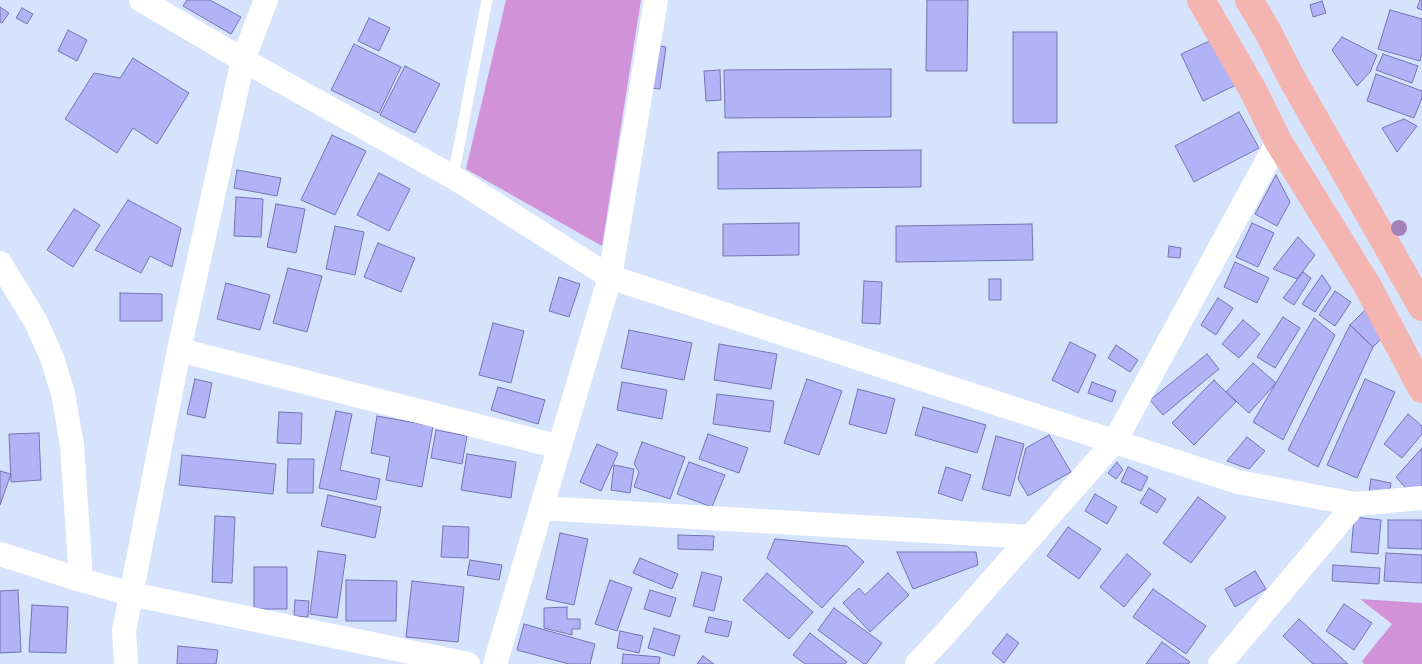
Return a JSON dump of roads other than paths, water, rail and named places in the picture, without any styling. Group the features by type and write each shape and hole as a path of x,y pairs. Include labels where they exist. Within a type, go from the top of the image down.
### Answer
{"highway":[{"path":"1200,0 1254,92 1278,142 1368,285 1422,389"},
{"path":"1250,0 1268,30 1291,77 1422,307"}],"street":[{"path":"141,0 243,60 453,177 610,277 1238,482 1355,504 1422,498"},
{"path":"126,664 124,630 179,350 243,60 266,0"},
{"path":"495,664 610,277 656,0"},
{"path":"917,664 1115,441 1278,142"},
{"path":"0,264 36,322 52,358 63,393 72,445 81,580"},
{"path":"179,350 560,447"},
{"path":"1220,664 1355,504"},
{"path":"542,508 1031,537"},
{"path":"0,554 131,594 468,664"}],"lane":[{"path":"453,177 487,0"}]}
